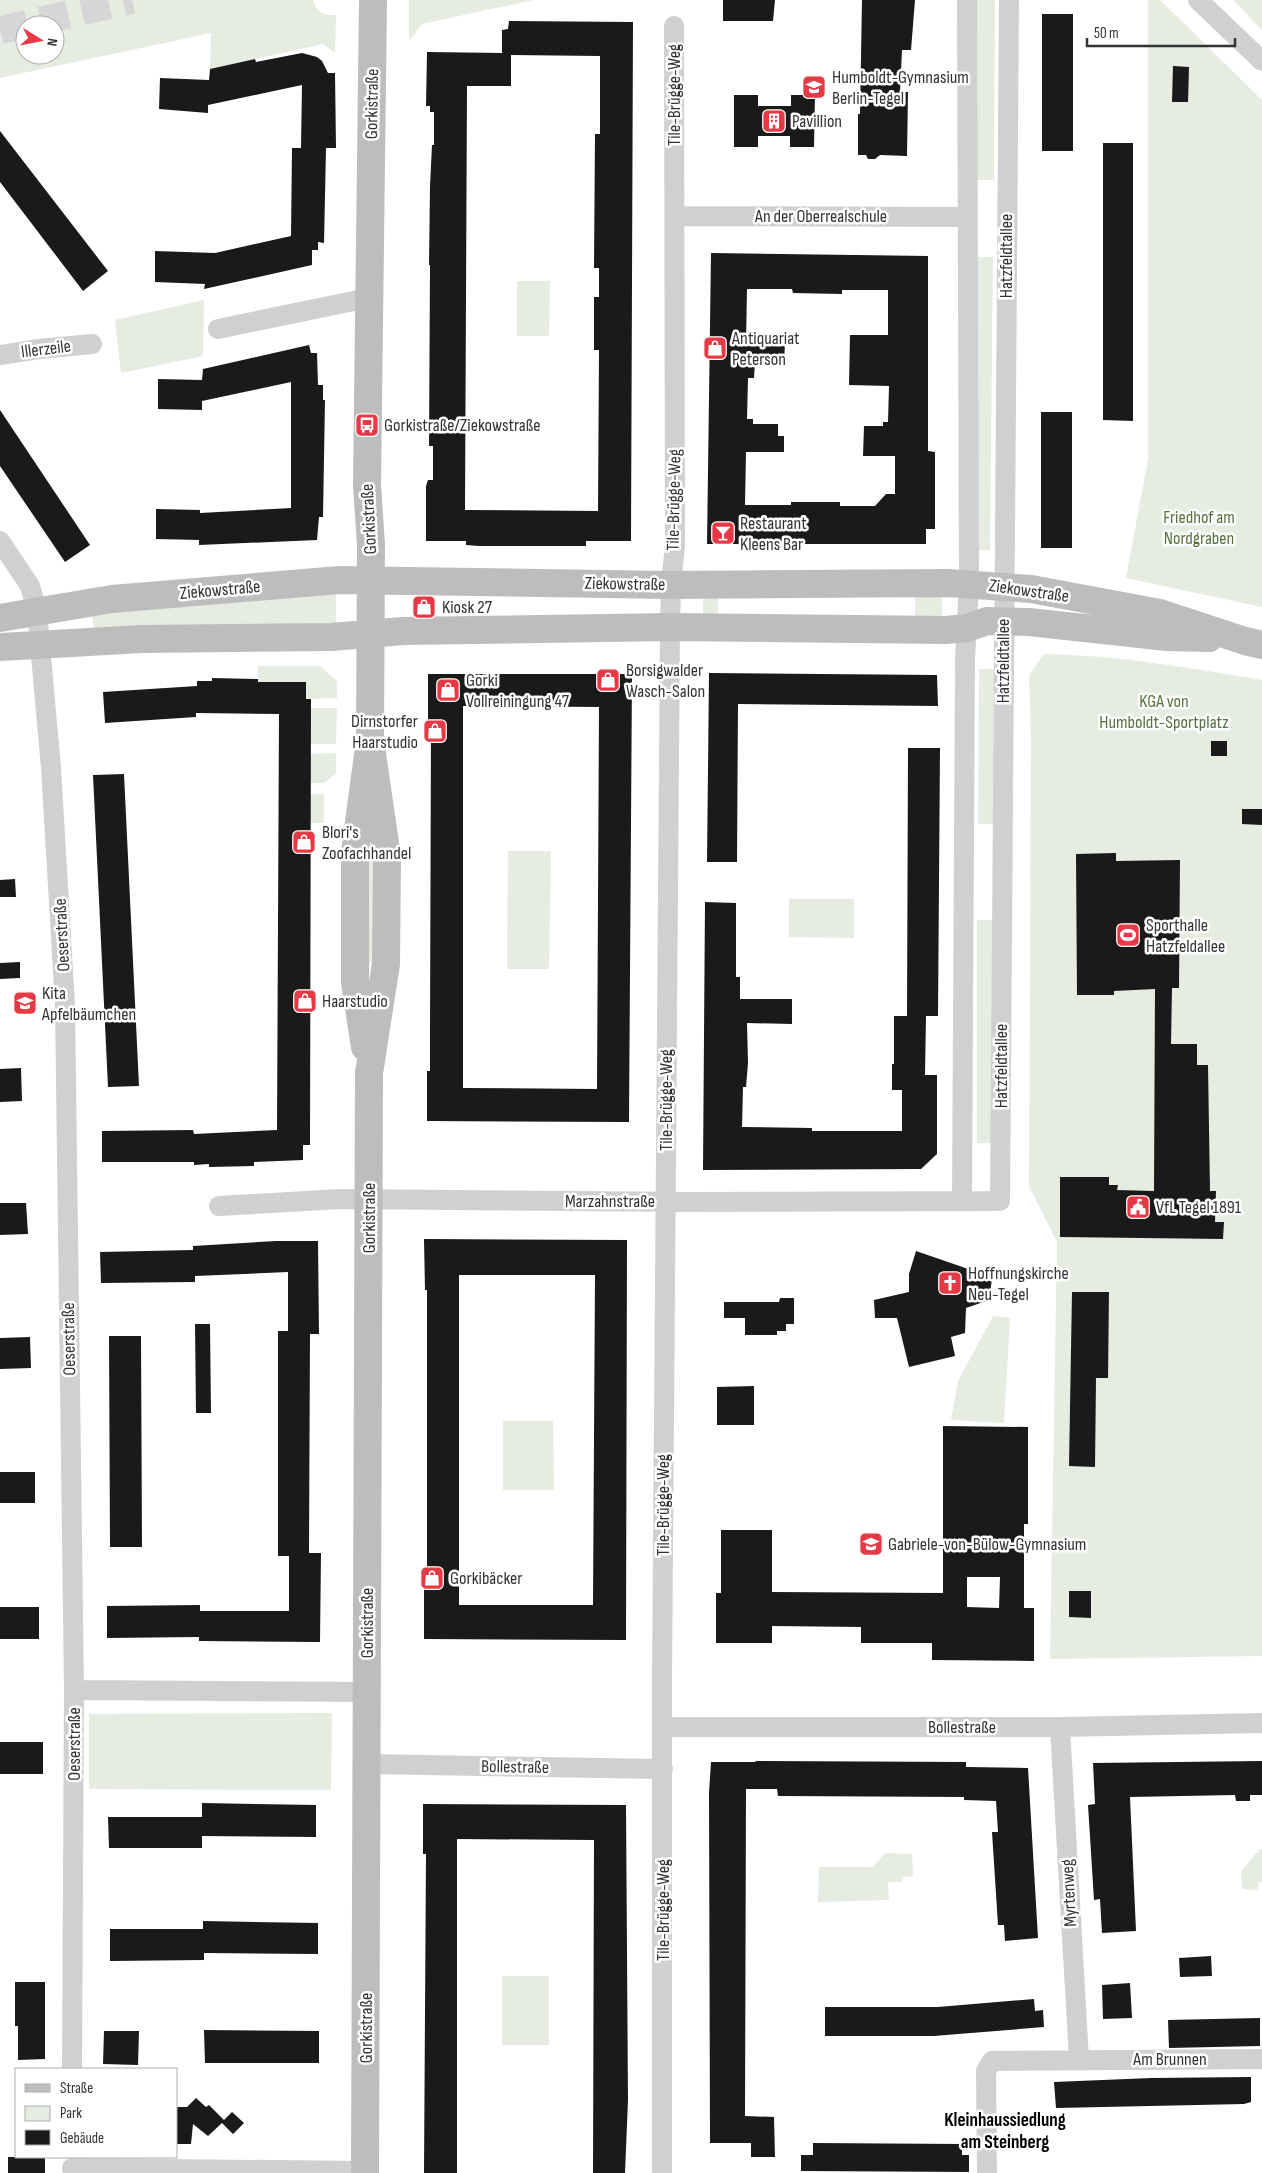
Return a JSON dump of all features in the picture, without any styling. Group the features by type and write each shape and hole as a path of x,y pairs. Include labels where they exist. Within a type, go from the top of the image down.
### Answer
{"street":[{"name":"Gorkistraße","path":"365,2172 370,1073 386,964 387,857 370,740 372,635 367,485 372,0"},
{"name":"Hatzfeldtallee","path":"962,1201 967,628 969,584 967,0"},
{"name":"Hatzfeldtallee","path":"1000,1201 1009,0"},
{"path":"1198,0 1262,62"},
{"name":"Tile-Brügge-Weg","path":"662,2173 665,1202 670,627 671,585 675,545 674,26"},
{"name":"An der Oberrealschule","path":"675,216 967,217"},
{"path":"218,329 368,298"},
{"name":"Illerzeile","path":"0,355 92,344"},
{"name":"Oeserstraße","path":"0,541 30,586 37,611 61,912 65,1005 74,1690 72,2068"},
{"name":"Ziekowstraße","path":"0,618 112,599 340,580 671,585 969,584 1031,590 1160,613 1254,643"},
{"name":"Ziekowstraße","path":"0,647 142,638 372,635 403,631 670,627 937,630 967,628 987,621 1029,622 1167,637 1254,643"},
{"name":"Marzahnstraße","path":"219,1206 369,1200 665,1202 1000,1201"},
{"path":"74,1690 367,1692"},
{"name":"Bollestraße","path":"663,1727 1060,1727 1262,1723"},
{"name":"Myrtenweg","path":"1060,1727 1078,2059"},
{"name":"Bollestraße","path":"367,1764 663,1769"},
{"name":"Am Brunnen","path":"987,2173 986,2071 992,2061 1262,2059"},
{"path":"72,2166 365,2172"}],"green space":[{"path":"0,0 313,0 316,8 321,12 328,15 336,15 335,53 323,44 210,69 211,33 65,64 65,15 15,15 15,65 61,65 0,78"},
{"path":"409,0 533,0 422,24 409,41"},
{"path":"977,0 995,0 994,180 977,180"},
{"name":"Friedhof am Nordgraben","path":"1148,0 1160,0 1262,100 1262,607 1126,578 1148,459"},
{"path":"1233,0 1262,0 1262,30"},
{"path":"977,257 993,257 990,550 975,550"},
{"path":"517,281 550,281 549,336 517,336"},
{"path":"204,300 203,356 121,373 115,320"},
{"path":"336,594 336,625 94,631 92,611"},
{"path":"915,595 942,595 942,618 915,618"},
{"path":"703,596 718,596 718,619 703,619"},
{"name":"KGA von Humboldt-Sportplatz","path":"1044,654 1126,660 1262,680 1262,1656 1050,1659 1057,1242 1029,1186 1031,738 1029,675"},
{"path":"258,666 320,666 337,681 337,698 306,699 305,682 258,682"},
{"path":"979,669 995,669 995,824 978,824"},
{"path":"310,708 337,708 336,744 310,744"},
{"path":"336,753 336,773 324,783 310,783 310,754"},
{"path":"310,794 324,794 324,823 310,823"},
{"path":"372,848 377,851 375,962 364,962 365,850"},
{"path":"508,851 551,851 549,969 507,969"},
{"path":"789,899 854,899 854,938 789,937"},
{"path":"977,920 994,920 993,1143 977,1143"},
{"path":"993,1316 1010,1318 1004,1423 951,1420 958,1381"},
{"path":"503,1421 553,1421 554,1490 503,1490"},
{"path":"332,1713 331,1790 89,1789 89,1714"},
{"path":"1262,1849 1262,1882 1259,1882 1257,1890 1242,1889 1241,1871"},
{"path":"885,1853 912,1854 913,1876 903,1877 902,1882 888,1882 889,1900 818,1902 819,1867 873,1867"},
{"path":"502,1976 549,1976 549,2045 502,2045"}],"building":[{"path":"723,0 775,0 773,21 723,21"},
{"path":"862,0 915,0 911,50 902,50 900,92 908,92 907,156 880,155 875,159 868,159 866,155 858,155"},
{"path":"1042,14 1073,14 1073,151 1042,151"},
{"path":"509,21 633,22 631,541 586,541 586,546 479,546 466,545 466,541 426,541 426,486 428,480 433,480 433,446 429,446 429,265 430,186 432,145 434,145 434,112 430,112 430,106 426,106 427,52 502,53 502,30 508,29","holes":["511,55 600,56 600,134 595,134 594,268 599,268 599,297 594,297 594,350 599,350 598,511 465,510 467,86 511,86"]},
{"path":"302,53 317,57 322,61 328,73 335,73 336,148 326,148 324,243 318,242 318,250 312,250 312,265 204,289 205,284 155,282 155,251 215,253 291,236 292,148 301,148 302,85 208,105 208,113 159,109 160,78 209,80 210,69 255,59 256,62"},
{"path":"1173,66 1189,67 1188,102 1172,102"},
{"name":"Pavillion","path":"734,95 758,95 758,106 791,106 791,95 815,95 814,147 790,147 790,136 758,136 758,147 734,147"},
{"path":"0,131 108,271 83,291 0,182"},
{"path":"1103,143 1133,143 1133,421 1103,420"},
{"path":"711,253 928,256 928,451 935,452 935,529 926,529 926,544 707,544","holes":["747,289 792,289 793,293 842,294 842,290 888,290 888,335 850,335 849,385 889,386 888,422 883,422 883,426 864,426 863,456 895,456 895,494 886,494 875,506 840,506 840,502 791,502 791,505 745,505 746,452 784,452 784,436 778,436 778,424 753,424 753,419 747,419 748,378 754,378 755,362 784,362 785,343 746,343"]},
{"path":"309,345 311,353 317,353 318,385 323,385 323,400 325,400 323,517 319,517 317,540 199,545 199,540 156,539 156,509 200,510 200,513 291,508 291,382 202,401 202,410 158,409 158,379 202,380 203,369"},
{"path":"0,410 90,545 65,562 0,466"},
{"path":"1041,412 1072,412 1072,548 1041,548"},
{"path":"709,673 937,675 938,706 738,704 737,862 707,862"},
{"path":"428,674 632,674 629,1122 427,1121 427,1071 430,1071 431,724 428,724","holes":["463,706 599,707 597,1089 463,1088"]},
{"path":"212,678 258,679 258,682 306,682 306,699 311,699 310,1145 303,1145 303,1160 254,1162 254,1166 209,1167 209,1164 194,1165 194,1162 102,1162 102,1131 193,1130 194,1134 277,1130 279,714 196,713 196,717 105,723 103,692 197,686 197,681 212,681"},
{"path":"1211,741 1227,741 1227,756 1211,756"},
{"path":"908,748 940,748 938,1016 926,1016 925,1075 937,1075 937,1154 921,1169 703,1170 705,902 736,903 736,977 740,977 740,999 792,999 792,1024 747,1023 748,1063 746,1087 743,1087 742,1127 812,1128 812,1131 902,1131 902,1090 892,1090 892,1064 894,1064 894,1016 907,1016"},
{"path":"124,774 139,1086 108,1087 93,775"},
{"path":"1242,809 1262,809 1262,825 1242,824"},
{"path":"1116,853 1116,861 1180,860 1179,988 1172,988 1171,1044 1197,1044 1197,1065 1208,1065 1210,1191 1216,1191 1215,1222 1224,1222 1223,1239 1060,1237 1060,1177 1109,1177 1109,1185 1118,1185 1117,1190 1154,1191 1155,989 1114,991 1114,995 1077,995 1076,854"},
{"path":"15,879 16,897 0,897 0,880"},
{"path":"20,962 20,978 0,979 0,963"},
{"path":"21,1068 22,1101 0,1102 0,1069"},
{"path":"0,1203 26,1203 28,1234 0,1235"},
{"path":"424,1239 627,1240 626,1640 424,1639 424,1589 427,1589 427,1290 425,1290","holes":["459,1275 595,1275 593,1605 459,1605"]},
{"path":"276,1241 318,1241 319,1334 310,1334 309,1553 321,1553 320,1642 199,1641 199,1637 107,1638 107,1606 200,1605 200,1611 289,1611 289,1556 278,1556 278,1331 288,1331 288,1272 195,1276 195,1282 101,1283 100,1252 193,1250 193,1246"},
{"name":"Hoffnungskirche Neu-Tegel","path":"916,1251 977,1272 993,1272 989,1300 966,1308 965,1333 951,1337 955,1356 909,1367 897,1318 875,1318 874,1300 909,1292 909,1274"},
{"path":"1072,1292 1109,1292 1108,1378 1096,1378 1095,1467 1069,1466"},
{"path":"780,1298 794,1298 794,1324 786,1324 786,1331 777,1331 777,1335 745,1335 745,1318 724,1318 724,1302 779,1302"},
{"path":"195,1324 210,1324 211,1413 196,1413"},
{"path":"109,1336 141,1336 142,1547 110,1547"},
{"path":"30,1337 31,1368 0,1369 0,1338"},
{"path":"754,1386 754,1425 717,1425 717,1387"},
{"path":"943,1426 1028,1427 1028,1524 1024,1524 1024,1608 1034,1608 1034,1661 932,1660 932,1643 861,1643 861,1627 772,1626 772,1643 716,1643 716,1593 721,1593 721,1530 772,1530 772,1592 943,1593","holes":["967,1577 1000,1577 999,1608 967,1607"]},
{"path":"0,1472 35,1472 35,1503 0,1503"},
{"path":"1069,1591 1091,1591 1091,1618 1069,1617"},
{"path":"0,1607 39,1607 39,1639 0,1639"},
{"path":"0,1742 43,1742 43,1774 0,1774"},
{"path":"1262,1761 1262,1795 1250,1795 1250,1801 1236,1801 1235,1795 1130,1797 1136,1931 1102,1933 1100,1899 1094,1900 1088,1805 1095,1804 1093,1763"},
{"path":"711,1762 966,1762 966,1767 1028,1768 1038,1938 1005,1941 1004,1925 998,1925 992,1832 998,1832 996,1801 964,1800 964,1797 778,1796 777,1789 746,1789 745,2116 774,2117 775,2157 751,2157 751,2143 710,2143 709,1793"},
{"path":"202,1803 316,1805 316,1837 202,1836 202,1848 109,1848 108,1817 202,1817"},
{"path":"423,1804 626,1805 628,2100 625,2173 593,2173 594,1840 457,1839 457,2173 424,2173 426,1854 423,1854"},
{"path":"203,1921 318,1923 318,1954 204,1953 204,1960 110,1961 110,1929 203,1929"},
{"path":"1211,1956 1212,1976 1180,1977 1179,1958"},
{"path":"15,1982 45,1982 45,2059 18,2060 18,2026 15,2026"},
{"path":"1130,1983 1132,2018 1103,2019 1102,1985"},
{"path":"1034,1999 1035,2011 1043,2010 1044,2027 934,2036 825,2036 825,2007 938,2007"},
{"path":"1260,2018 1260,2046 1169,2048 1168,2020"},
{"path":"204,2030 319,2031 319,2063 205,2063"},
{"path":"104,2031 139,2031 138,2065 103,2064"},
{"path":"1251,2077 1251,2102 1244,2104 1056,2108 1054,2082 1151,2078"},
{"path":"196,2098 206,2107 209,2105 224,2120 232,2112 244,2123 233,2134 222,2123 208,2136 193,2124 191,2144 178,2144 178,2107 187,2107"},
{"path":"813,2143 962,2144 962,2155 969,2155 969,2172 801,2171 801,2155 813,2155"},
{"path":"8,2157 45,2158 45,2173 8,2173"}],"tunnel":[{"path":"0,30 132,0"}],"place":[{"name":"Humboldt-Gymnasium Berlin-Tegel","path":"814,87"},
{"name":"Pavillion","path":"774,121"},
{"name":"Antiquariat Peterson","path":"715,348"},
{"name":"Gorkistraße/Ziekowstraße","path":"367,425"},
{"name":"Restaurant Kleens Bar","path":"723,533"},
{"name":"Kiosk 27","path":"424,607"},
{"name":"Borsigwalder Wasch-Salon","path":"608,680"},
{"name":"Gorki Vollreiningung 47","path":"448,690"},
{"name":"Dirnstorfer Haarstudio","path":"435,731"},
{"name":"Blori's Zoofachhandel","path":"304,842"},
{"name":"Sporthalle Hatzfeldallee","path":"1128,935"},
{"name":"Haarstudio","path":"305,1001"},
{"name":"Kita Apfelbäumchen","path":"25,1003"},
{"name":"VfL Tegel 1891","path":"1138,1207"},
{"name":"Hoffnungskirche Neu-Tegel","path":"950,1283"},
{"name":"Gabriele-von-Bülow-Gymnasium","path":"871,1544"},
{"name":"Gorkibäcker","path":"432,1578"}],"district":[{"name":"Kleinhaussiedlung am Steinberg","path":"1005,2131"}]}
